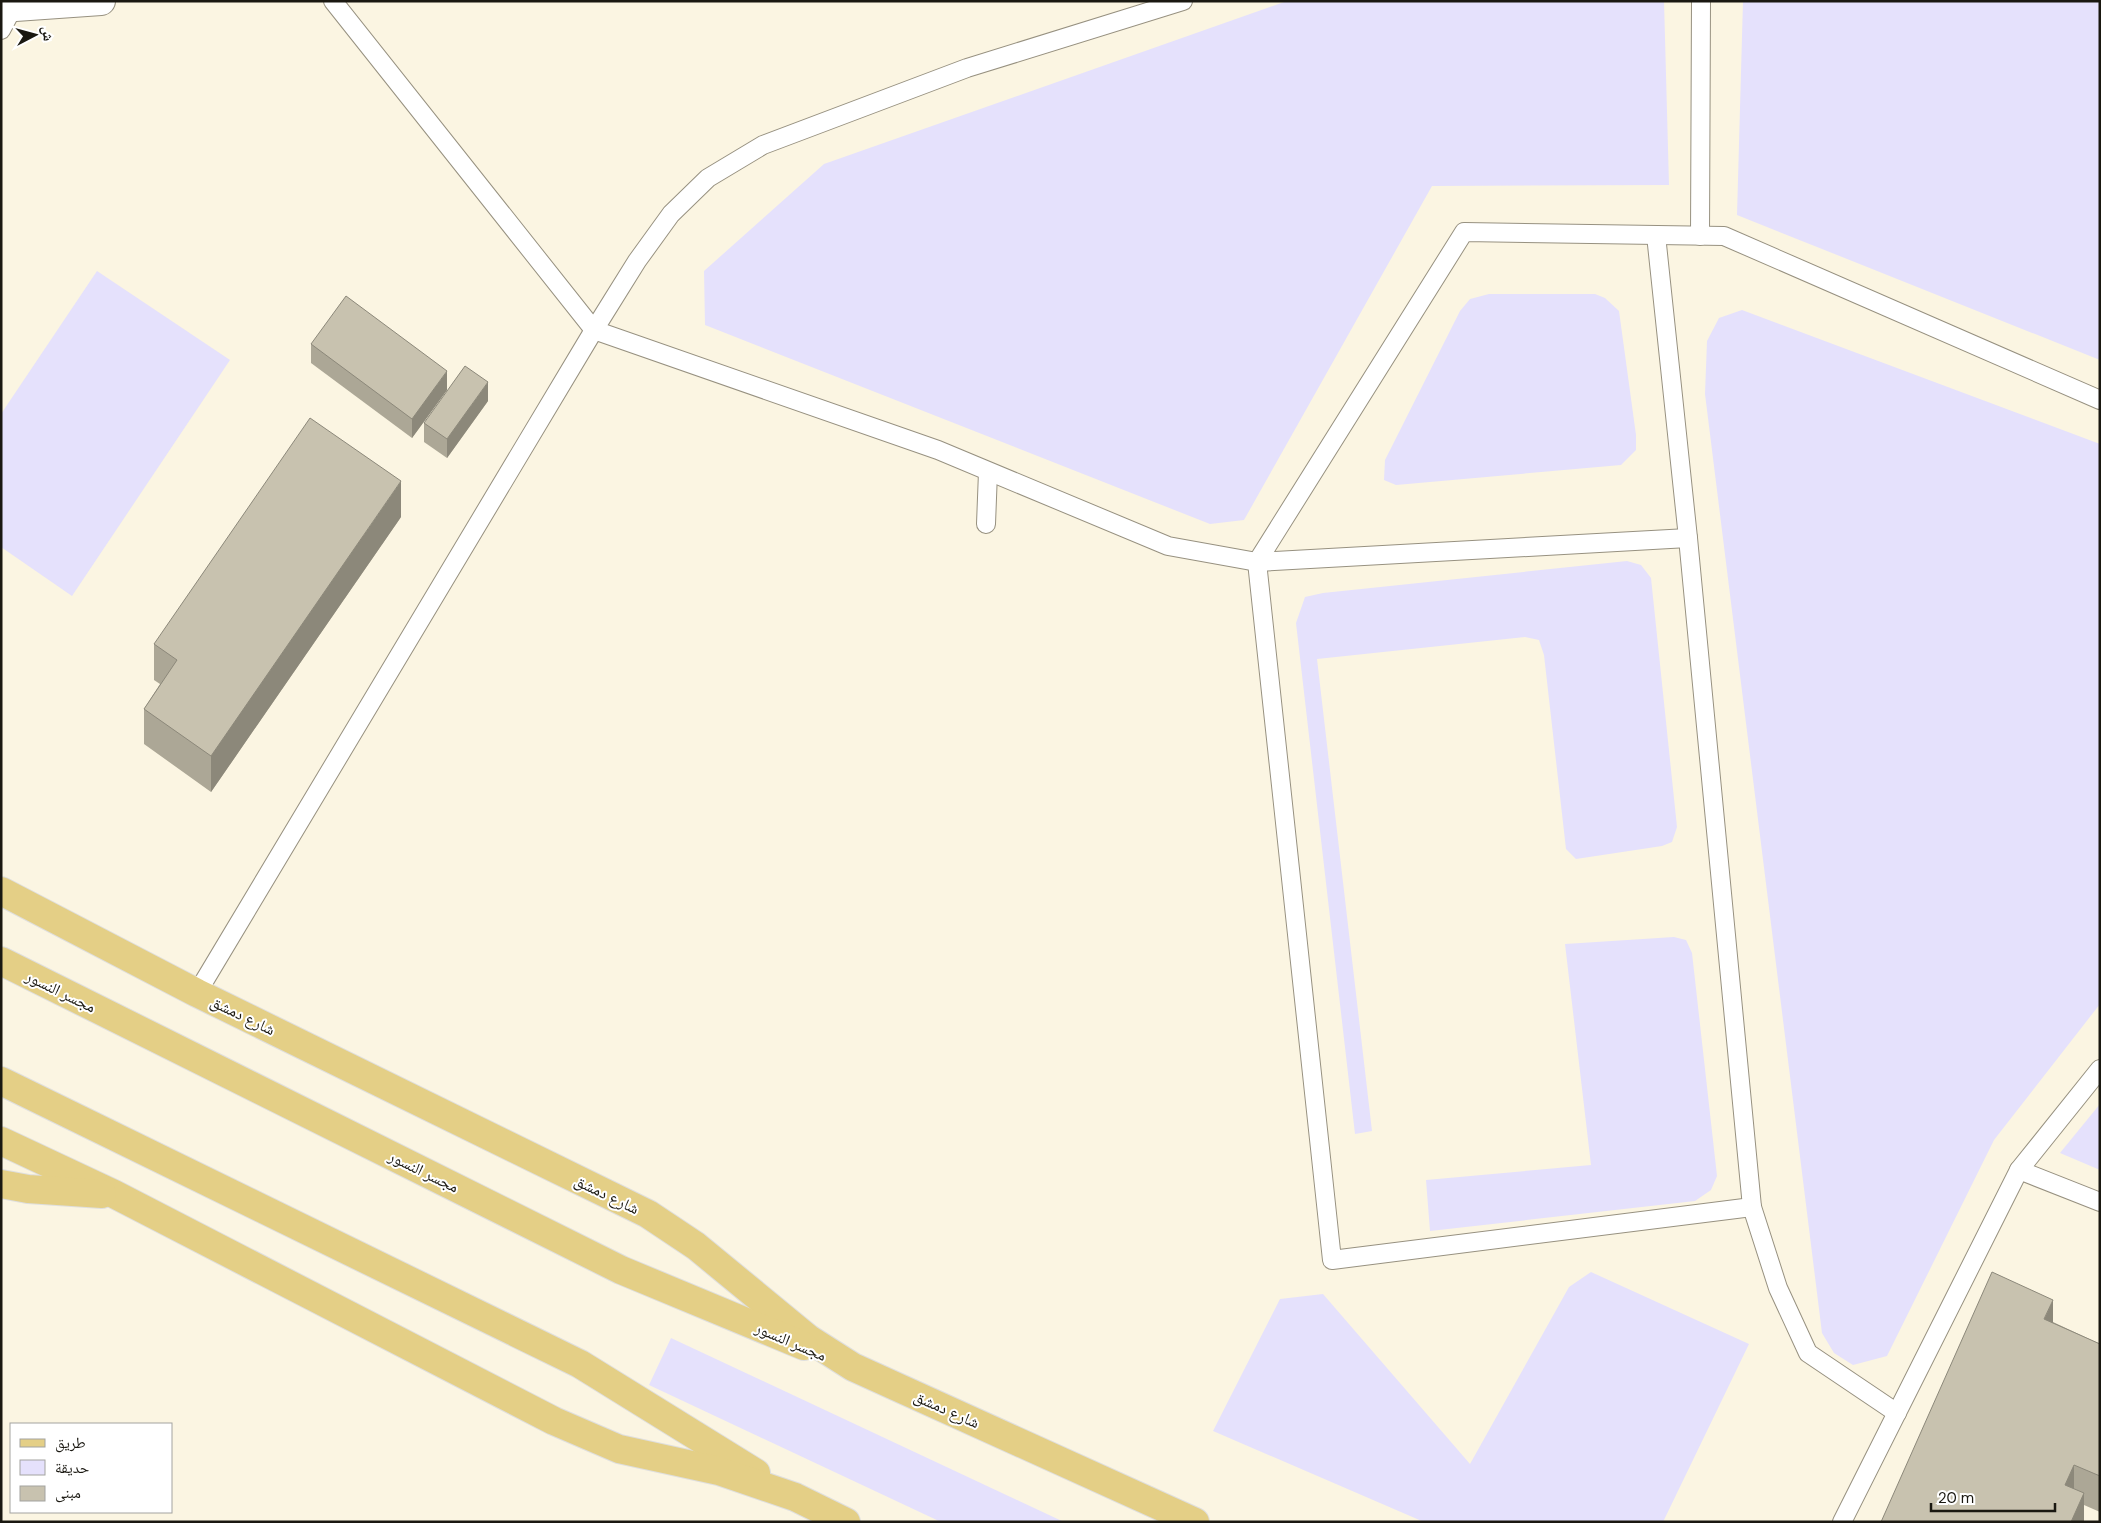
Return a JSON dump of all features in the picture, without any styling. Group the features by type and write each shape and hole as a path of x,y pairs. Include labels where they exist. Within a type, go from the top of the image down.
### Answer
{"main road":[{"name":"شارع دمشق","path":"1,891 197,993 648,1214 696,1246 809,1339 853,1367 1195,1522"},
{"name":"مجسر النسور","path":"1,961 621,1270 853,1367"},
{"path":"1,1081 580,1364 795,1497 846,1522"},
{"path":"1,1141 114,1194 554,1421 619,1449 719,1471 795,1497"},
{"path":"1,1184 71,1193 114,1194"}],"street":[{"path":"8,12 101,1"}],"lane":[{"path":"333,1 594,330 938,450 1168,546 1257,562 1688,538"},
{"path":"197,993 594,330 637,261 671,214 708,178 762,145 967,68 1183,1"},
{"path":"1700,236 1701,1"},
{"path":"1752,1208 1332,1260 1257,562 1464,232 1724,236 2100,400"},
{"path":"1656,235 1688,538 1752,1208 1778,1288 1808,1353 1897,1413"},
{"path":"986,524 988,472"},
{"path":"1842,1522 2019,1170 2100,1069"},
{"path":"2019,1170 2100,1202"}],"green space":[{"path":"1287,1 1664,1 1669,185 1432,186 1244,520 1210,524 705,325 704,271 824,164"},
{"path":"1743,1 2100,1 2100,360 1737,215"},
{"path":"97,271 230,360 72,596 1,547 1,414"},
{"path":"1489,294 1595,294 1605,298 1619,311 1636,435 1636,450 1621,465 1396,485 1384,480 1385,460 1460,311 1470,299"},
{"path":"1742,310 2100,444 2100,1004 1994,1140 1887,1356 1853,1365 1834,1353 1822,1333 1705,394 1707,341 1719,318"},
{"path":"1627,561 1641,565 1651,578 1677,827 1672,842 1662,846 1576,859 1566,849 1544,655 1539,640 1525,637 1317,659 1372,1131 1355,1134 1296,623 1305,597 1323,593"},
{"path":"1674,937 1686,940 1692,953 1717,1176 1711,1190 1695,1201 1430,1231 1426,1180 1591,1165 1565,944"},
{"path":"2100,1104 2100,1170 2060,1153"},
{"path":"1591,1272 1749,1344 1663,1522 1424,1522 1213,1431 1280,1299 1323,1294 1470,1464 1569,1287"},
{"path":"671,1338 1064,1522 941,1522 649,1385"}],"building":[{"path":"346,296 447,371 412,419 311,344"},
{"path":"465,366 488,382 447,439 424,423"},
{"path":"310,418 401,481 211,756 144,709 177,660 154,644"},
{"path":"1992,1272 2053,1300 2044,1319 2100,1344 2100,1476 2074,1465 2065,1485 2084,1493 2071,1522 1881,1522"}]}
